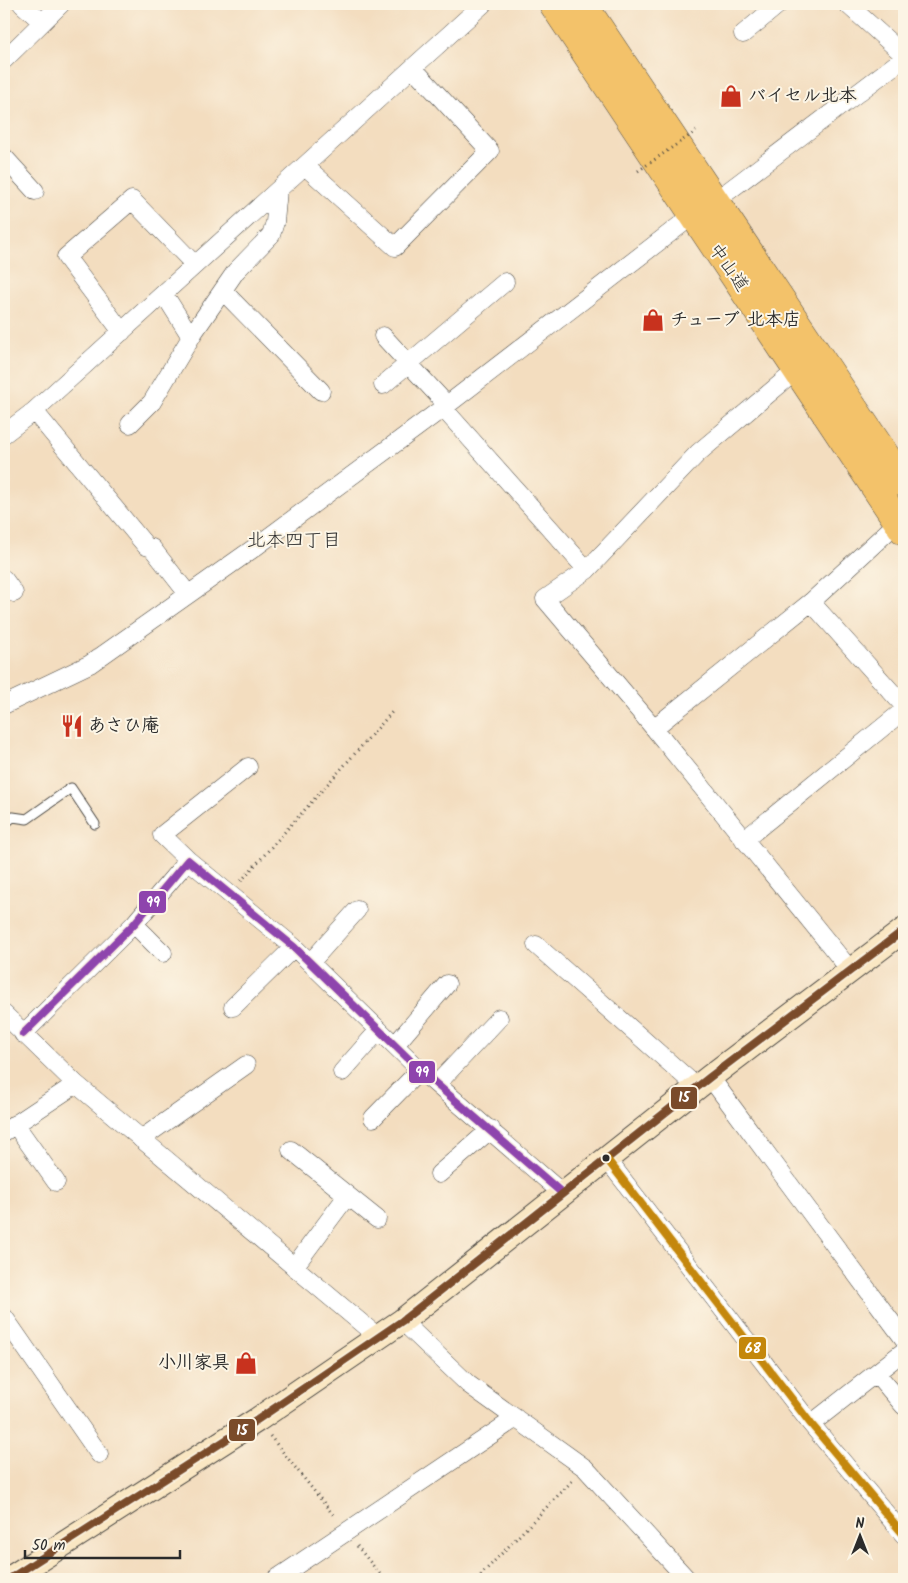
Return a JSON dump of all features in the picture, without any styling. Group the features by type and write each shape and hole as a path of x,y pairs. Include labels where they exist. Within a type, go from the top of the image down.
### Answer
{"highway":[{"name":"中山道","path":"553,4 904,484"},
{"name":"中山道","path":"583,4 798,370 901,527"}],"main road":[{"path":"9,1579 257,1420 402,1321 562,1192 703,1082 904,930"}],"street":[{"path":"22,4 42,22"},
{"path":"4,60 60,4"},
{"path":"4,434 34,411 483,4"},
{"path":"743,34 779,4"},
{"path":"4,705 90,664 188,594 445,407 904,57 847,4"},
{"path":"305,166 395,247 490,151 413,68"},
{"path":"4,157 36,191"},
{"path":"130,424 152,402 191,337 236,271 271,235 275,222 278,190"},
{"path":"122,332 66,257 132,200 195,266"},
{"path":"383,385 505,282"},
{"path":"223,291 321,391"},
{"path":"164,294 191,337"},
{"path":"383,336 409,362 445,407 587,570"},
{"path":"798,370 698,453 587,570 545,600 654,728 850,971"},
{"path":"34,411 146,546 152,548 188,594"},
{"path":"654,728 901,527"},
{"path":"4,579 14,593"},
{"path":"744,840 904,708 811,602"},
{"path":"248,767 162,835 229,895 294,947 379,1030 396,1044 420,1070 562,1192"},
{"path":"23,1034 134,924 188,860"},
{"path":"310,964 356,910"},
{"path":"134,924 163,953"},
{"path":"536,944 703,1082 904,1339"},
{"path":"233,1007 294,947"},
{"path":"396,1044 447,984"},
{"path":"4,1014 76,1084 378,1337"},
{"path":"437,1084 499,1018"},
{"path":"342,1072 379,1030"},
{"path":"141,1139 246,1065"},
{"path":"373,1118 420,1070"},
{"path":"56,1182 10,1128 76,1084"},
{"path":"439,1174 490,1129"},
{"path":"291,1150 377,1219"},
{"path":"606,1158 811,1424 904,1535"},
{"path":"294,1267 347,1196"},
{"path":"4,1316 99,1454"},
{"path":"402,1321 468,1384 584,1468 687,1579"},
{"path":"811,1424 904,1351"},
{"path":"876,1373 904,1406"},
{"path":"276,1579 516,1418"}],"lane":[{"path":"4,824 13,817 27,818 71,788 95,824"}],"path":[{"path":"638,171 696,131"},
{"path":"229,895 392,712"},
{"path":"257,1420 336,1519"},
{"path":"477,1579 584,1468"},
{"path":"354,1541 384,1579"}],"transit line":[{"name":"99","path":"23,1034 134,924 188,860 294,947 420,1070 562,1193"},
{"name":"15","path":"9,1579 257,1420 402,1321 710,1077 904,930"},
{"name":"68","path":"606,1158 811,1424 904,1535"}],"place":[{"name":"バイセル北本","path":"731,96"},
{"name":"チューブ 北本店","path":"653,320"},
{"name":"あさひ庵","path":"72,726"},
{"name":"小川家具","path":"246,1363"}],"district":[{"name":"北本四丁目","path":"294,541"}]}
